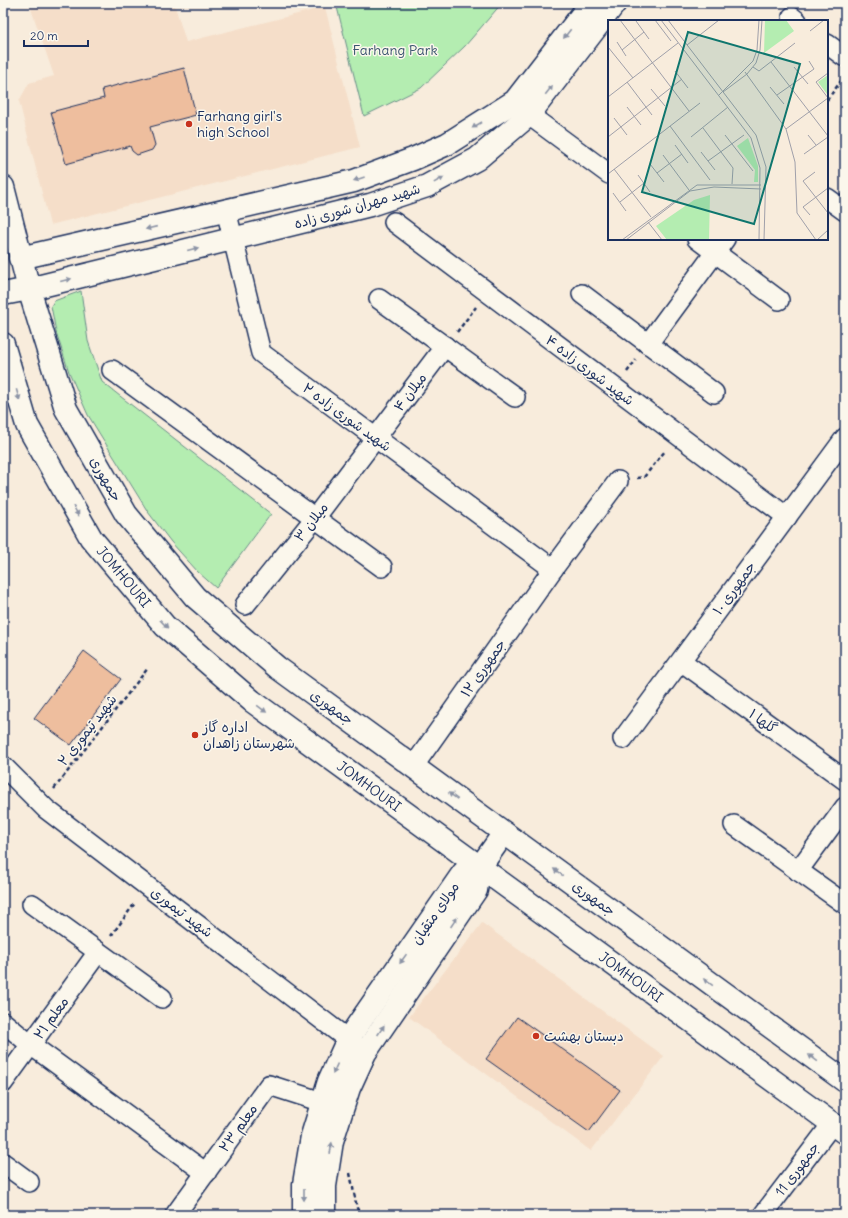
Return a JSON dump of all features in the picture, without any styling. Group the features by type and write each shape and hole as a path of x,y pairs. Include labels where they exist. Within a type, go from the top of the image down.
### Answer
{"main road":[{"name":"شهید مهران شوری زاده","path":"12,260 354,181 413,159 447,144 522,108 591,3"},
{"name":"شهید مهران شوری زاده","path":"3,294 370,205 427,186 477,159 615,3"},
{"name":"جمهوری","path":"3,187 12,260 28,289 66,409 126,514 195,597 278,668 845,1081"},
{"name":"JOMHOURI","path":"3,344 27,425 91,538 165,626 252,702 838,1128"},
{"path":"480,868 504,833"},
{"name":"مولای متقیان","path":"304,1215 304,1184 312,1136 329,1081 348,1040 463,873 480,868 476,890 365,1053 349,1088 332,1141 325,1186 325,1215"}],"street":[{"path":"828,45 845,57"},
{"path":"522,108 608,173"},
{"path":"828,199 845,211"},
{"name":"شهید شوری زاده ۲","path":"226,210 261,353 552,568"},
{"name":"شهید شوری زاده ۴","path":"394,222 787,517"},
{"path":"700,240 720,246 779,300"},
{"path":"648,344 720,246"},
{"path":"582,294 714,393"},
{"path":"379,299 515,397"},
{"name":"میلان ۴","path":"375,438 445,346"},
{"path":"112,370 382,567"},
{"name":"میلان ۳","path":"245,605 315,518 375,438"},
{"name":"جمهوری ۱۰","path":"623,739 845,438"},
{"name":"جمهوری ۱۲","path":"414,767 552,568 618,481"},
{"name":"گلها ۱","path":"681,661 845,780"},
{"name":"شهید تیموری","path":"3,766 42,804 365,1053"},
{"path":"798,870 845,807"},
{"path":"734,825 845,904"},
{"path":"32,904 162,998"},
{"name":"معلم ۲۱","path":"3,1083 98,952"},
{"path":"3,1022 206,1173"},
{"name":"معلم ۲۳","path":"175,1215 270,1085 322,1102"},
{"name":"جمهوری 11","path":"763,1215 838,1128"},
{"path":"3,1163 29,1182"}],"path":[{"path":"828,99 845,75"},
{"path":"445,346 488,293"},
{"path":"615,388 648,344"},
{"path":"618,481 644,477 678,436"},
{"name":"شهید تیموری ۲","path":"42,804 148,668"},
{"path":"98,952 147,886"}],"shaded area":[{"name":"Farhang girl's high School","path":"29,3 174,3 186,42 325,7 360,147 50,225 19,101 29,83 54,76"},
{"name":"دبستان بهشت","path":"482,923 664,1056 591,1151 409,1017"}],"green space":[{"name":"Farhang Park","path":"336,3 502,3 465,46 421,88 364,116"},
{"path":"81,291 88,341 102,382 271,514 216,588 198,572 171,542 148,512 88,415 69,372 56,332 51,306 54,301"}],"building":[{"path":"184,68 196,115 150,127 155,145 152,150 137,155 132,151 130,146 66,164 51,112 104,98 102,89"},
{"path":"84,651 121,679 71,745 34,718"},
{"path":"517,1017 620,1090 589,1132 486,1059"}],"place":[{"name":"Farhang girl's high School","path":"189,124"},
{"name":"اداره گاز شهرستان زاهدان","path":"195,735"},
{"name":"دبستان بهشت","path":"536,1036"}]}
